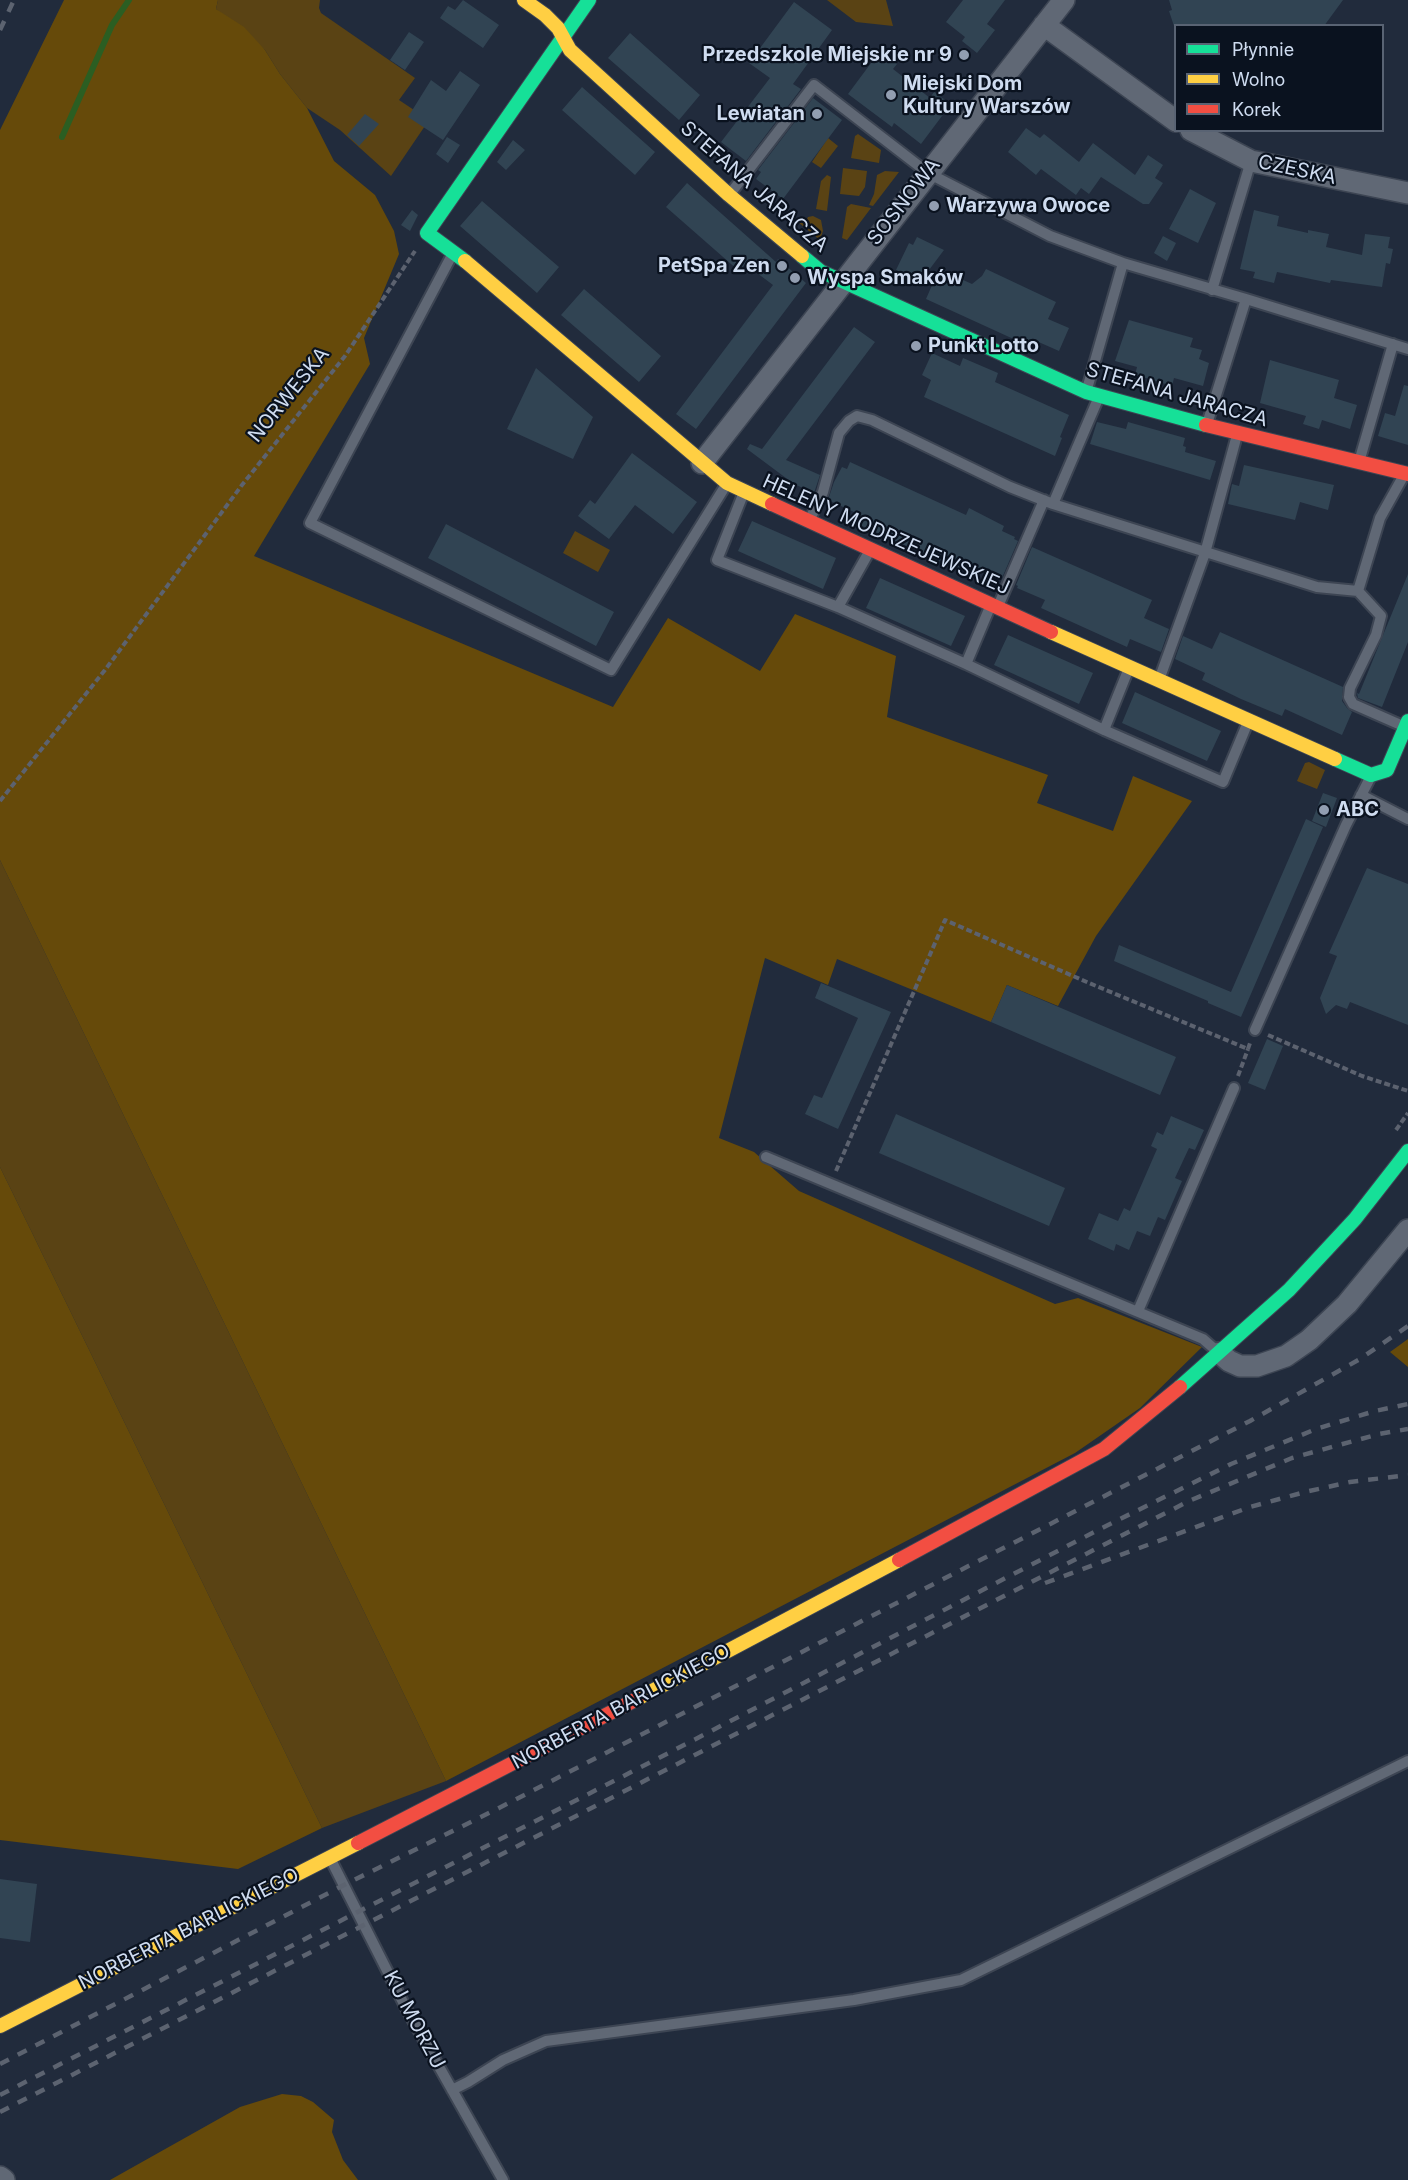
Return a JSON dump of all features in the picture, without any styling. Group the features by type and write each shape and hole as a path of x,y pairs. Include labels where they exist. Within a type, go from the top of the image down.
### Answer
{"street":[{"name":"STEFANA JARACZA","path":"524,0 544,15 562,36 570,50 729,195 820,271 1093,394 1237,434 1406,474"},
{"path":"427,233 562,36 590,0"},
{"name":"SOSNOWA","path":"702,463 842,281 1064,0"},
{"path":"1044,25 1174,120"},
{"name":"CZESKA","path":"1195,132 1251,161 1408,193"},
{"name":"HELENY MODRZEJEWSKIEJ","path":"427,233 454,252 727,483 1129,668 1371,775"},
{"path":"1371,775 1387,770 1407,724"},
{"name":"NORBERTA BARLICKIEGO","path":"0,2026 330,1858 739,1645 1104,1449 1220,1353 1289,1290 1378,1192 1408,1151"},
{"path":"1220,1353 1229,1361 1240,1366 1257,1366 1286,1356 1309,1340 1347,1304 1408,1230"},
{"path":"0,2177 4,2180"}],"lane":[{"path":"729,195 814,85 928,173 1050,236 1123,264 1246,298 1408,349"},
{"path":"1212,290 1251,161"},
{"path":"454,252 310,522 611,670 727,483"},
{"path":"966,663 1049,502 1093,394 1123,264"},
{"path":"1207,426 1246,298"},
{"path":"1359,462 1393,344"},
{"path":"808,522 824,492 839,433 849,421 857,416 872,420 1010,487 1049,502 1317,587 1358,591 1381,616 1376,635 1350,688 1349,697 1353,704 1407,724"},
{"path":"1159,681 1205,553 1237,434"},
{"path":"1358,591 1380,518 1406,474"},
{"path":"744,492 717,560 838,607 966,663 1104,730 1224,782 1248,721"},
{"path":"838,607 871,549"},
{"path":"1104,730 1129,668"},
{"path":"1255,1029 1371,775"},
{"path":"1361,795 1408,819"},
{"path":"1138,1311 1234,1088"},
{"path":"766,1157 1203,1339 1220,1353"},
{"path":"452,2090 503,2060 546,2041 854,2000 961,1980 1408,1761"},
{"name":"KU MORZU","path":"330,1858 407,2010 503,2180"}],"path":[{"name":"NORWESKA","path":"0,801 105,670 242,485 345,356 427,233"},
{"path":"831,1183 845,1146 945,920 1248,1049"},
{"path":"1234,1088 1255,1029 1362,1076 1408,1091"}],"shaded area":[{"path":"64,0 218,0 216,9 244,27 265,50 280,74 307,108 334,161 375,195 394,231 399,254 364,338 370,364 254,556 613,707 668,618 760,671 795,614 896,656 887,717 1048,775 1037,803 1113,831 1133,776 1192,801 1096,936 1058,1006 1007,985 991,1022 837,959 828,985 765,958 719,1138 754,1152 799,1191 1055,1304 1078,1298 1202,1347 1140,1408 1075,1453 446,1781 0,860 0,130"},
{"path":"218,0 320,0 321,13 415,78 399,100 429,120 391,176 340,130 307,108 280,74 265,50 216,9"},
{"path":"827,0 886,0 893,26 856,22"},
{"path":"858,134 881,150 879,163 851,158 855,136"},
{"path":"828,138 838,146 821,168 812,162"},
{"path":"843,168 867,171 865,187 859,196 840,194"},
{"path":"885,171 899,172 873,206 869,205 874,194 877,175"},
{"path":"827,175 831,177 827,211 816,209 821,181"},
{"path":"851,204 871,208 847,240 842,238 847,207"},
{"path":"813,216 821,220 823,231 820,240 799,223 805,223 808,217"},
{"path":"575,531 610,550 598,572 563,553"},
{"path":"1309,762 1325,770 1317,789 1297,781 1305,763"},
{"path":"0,860 446,1781 322,1828 0,1167"},
{"path":"0,1167 322,1828 238,1869 0,1840"},
{"path":"1408,1339 1408,1367 1390,1352"},
{"path":"282,2094 301,2096 313,2102 334,2120 332,2132 343,2160 358,2180 110,2180 240,2107"}],"building":[{"path":"463,0 499,25 483,48 440,18 448,6 455,10"},
{"path":"963,0 1005,0 987,24 995,30 977,53 962,41 965,37 946,22"},
{"path":"1169,0 1343,0 1325,24 1174,24 1174,26 1169,11 1172,10"},
{"path":"794,2 832,30 793,84 801,89 746,161 721,142 770,78 749,63"},
{"path":"409,32 424,42 405,70 390,60"},
{"path":"630,33 700,95 679,120 608,58"},
{"name":"Miejski Dom Kultury Warszów","path":"880,51 897,64 893,69 930,98 934,92 951,104 921,144 894,123 892,127 848,94"},
{"path":"460,71 480,85 443,140 408,117 431,80 446,91"},
{"path":"582,87 655,152 635,175 562,110"},
{"path":"813,98 842,120 783,199 756,179 761,172 758,170"},
{"path":"365,114 379,124 359,146 347,135"},
{"path":"1026,128 1040,138 1044,134 1079,162 1093,143 1135,175 1148,155 1163,165 1155,178 1163,183 1149,204 1143,204 1101,177 1089,194 1081,188 1076,195 1041,169 1036,175 1008,152"},
{"path":"447,137 460,145 448,163 436,154"},
{"path":"513,140 525,150 506,170 497,162"},
{"path":"687,183 776,262 778,259 806,283 696,429 676,414 773,285 745,264 739,271 666,207"},
{"path":"1190,189 1216,203 1198,243 1169,229"},
{"path":"482,201 559,267 537,293 460,226"},
{"path":"412,210 418,215 410,231 401,225"},
{"path":"1254,210 1279,216 1277,226 1308,233 1308,230 1329,234 1326,247 1362,255 1365,234 1390,237 1388,248 1393,249 1390,264 1386,263 1382,287 1331,280 1330,283 1277,272 1274,283 1253,278 1255,272 1240,269"},
{"path":"1163,236 1176,243 1167,261 1154,253"},
{"path":"917,237 944,250 917,286 898,277 900,272 896,270 909,243 913,245"},
{"path":"939,269 972,284 982,276 986,269 1056,302 1048,319 1069,328 1059,351 1034,340 1031,347 926,299"},
{"path":"584,289 661,356 639,382 561,315"},
{"path":"1129,320 1193,338 1190,347 1202,350 1199,359 1209,363 1203,386 1174,378 1172,386 1135,375 1137,367 1115,361"},
{"path":"854,327 875,342 786,460 820,475 814,493 794,484 747,449 750,444 762,449"},
{"path":"932,353 960,366 963,358 998,373 995,382 1069,415 1055,456 924,397 931,380 922,375"},
{"path":"1270,360 1339,380 1334,398 1357,405 1350,429 1322,420 1319,429 1303,424 1306,416 1260,403"},
{"path":"536,368 593,417 573,459 507,429"},
{"path":"1404,385 1408,386 1408,445 1378,436 1385,413 1395,416"},
{"path":"1097,422 1126,429 1128,422 1185,438 1183,446 1186,447 1185,452 1216,461 1210,480 1090,444"},
{"path":"632,453 697,502 673,534 635,505 609,539 578,516 590,500 595,504"},
{"path":"850,462 966,515 969,508 1004,526 1002,531 1015,537 1014,539 1018,541 1002,578 967,563 963,571 853,522 856,513 828,500 842,467 847,469"},
{"path":"1244,465 1334,485 1328,510 1300,502 1295,520 1228,504 1232,484 1239,486"},
{"path":"752,521 836,558 823,589 738,551"},
{"path":"446,524 614,612 596,646 428,558"},
{"path":"1032,547 1152,600 1144,618 1169,629 1161,652 1130,639 1127,647 1041,608 1045,600 1017,588 1016,585"},
{"path":"1408,574 1408,642 1382,707 1358,698 1357,693 1359,694"},
{"path":"880,578 965,616 951,646 866,608"},
{"path":"1220,632 1343,687 1342,701 1352,712 1342,735 1285,709 1282,716 1241,699 1202,680 1205,673 1175,659 1183,636 1212,649"},
{"path":"1008,635 1093,673 1079,704 994,665"},
{"path":"1135,692 1221,731 1207,761 1122,723"},
{"name":"ABC","path":"1323,793 1337,798 1326,827 1312,821"},
{"path":"1306,819 1323,827 1241,1017 1114,961 1119,945 1231,992"},
{"path":"1367,868 1408,884 1408,1025 1350,1002 1347,1009 1336,1005 1326,1014 1320,998 1337,956 1329,953"},
{"path":"821,983 891,1012 838,1129 805,1114 814,1095 822,1098 858,1018 815,998"},
{"path":"1007,985 1176,1057 1160,1095 991,1022"},
{"path":"1267,1039 1283,1046 1265,1090 1248,1083"},
{"path":"896,1114 1065,1188 1049,1226 879,1153"},
{"path":"1171,1116 1204,1130 1195,1150 1189,1148 1175,1178 1182,1181 1165,1220 1158,1217 1150,1236 1137,1231 1129,1250 1116,1244 1114,1251 1088,1239 1099,1213 1118,1221 1124,1208 1130,1211 1157,1149 1151,1146 1157,1132 1163,1135"},
{"path":"0,1879 37,1884 30,1942 0,1938"}],"waterway":[{"path":"62,137 112,25 129,0"}],"railway":[{"path":"0,30 14,0"},
{"path":"0,2064 344,1885 499,1808 1250,1421 1360,1359 1408,1326"},
{"path":"0,2095 1100,1529 1231,1464 1316,1429 1375,1411 1408,1404"},
{"path":"0,2112 1189,1501 1292,1458 1379,1434 1408,1429"},
{"path":"1045,1583 1250,1507 1350,1482 1408,1475"}],"traffic: fast":[{"path":"465,261 427,233 589,0"},
{"path":"802,256 820,271 1086,392 1206,425"},
{"path":"1335,759 1371,775 1387,770 1408,721"},
{"path":"1180,1387 1289,1290 1355,1219 1408,1151"}],"traffic: slow":[{"path":"524,0 558,28 570,50 729,195 802,256"},
{"path":"465,261 727,483 772,504"},
{"path":"1051,632 1335,759"},
{"path":"637,1699 899,1560"},
{"path":"0,2026 358,1843"}],"traffic: jam":[{"path":"1206,425 1408,474"},
{"path":"772,504 1051,632"},
{"path":"899,1560 1104,1449 1180,1387"},
{"path":"358,1843 637,1699"}],"place":[{"name":"Przedszkole Miejskie nr 9","path":"964,55"},
{"name":"Miejski Dom Kultury Warszów","path":"891,95"},
{"name":"Lewiatan","path":"817,114"},
{"name":"Warzywa Owoce","path":"934,206"},
{"name":"PetSpa Zen","path":"782,266"},
{"name":"Wyspa Smaków","path":"795,278"},
{"name":"Punkt Lotto","path":"916,346"},
{"name":"ABC","path":"1324,810"}]}
